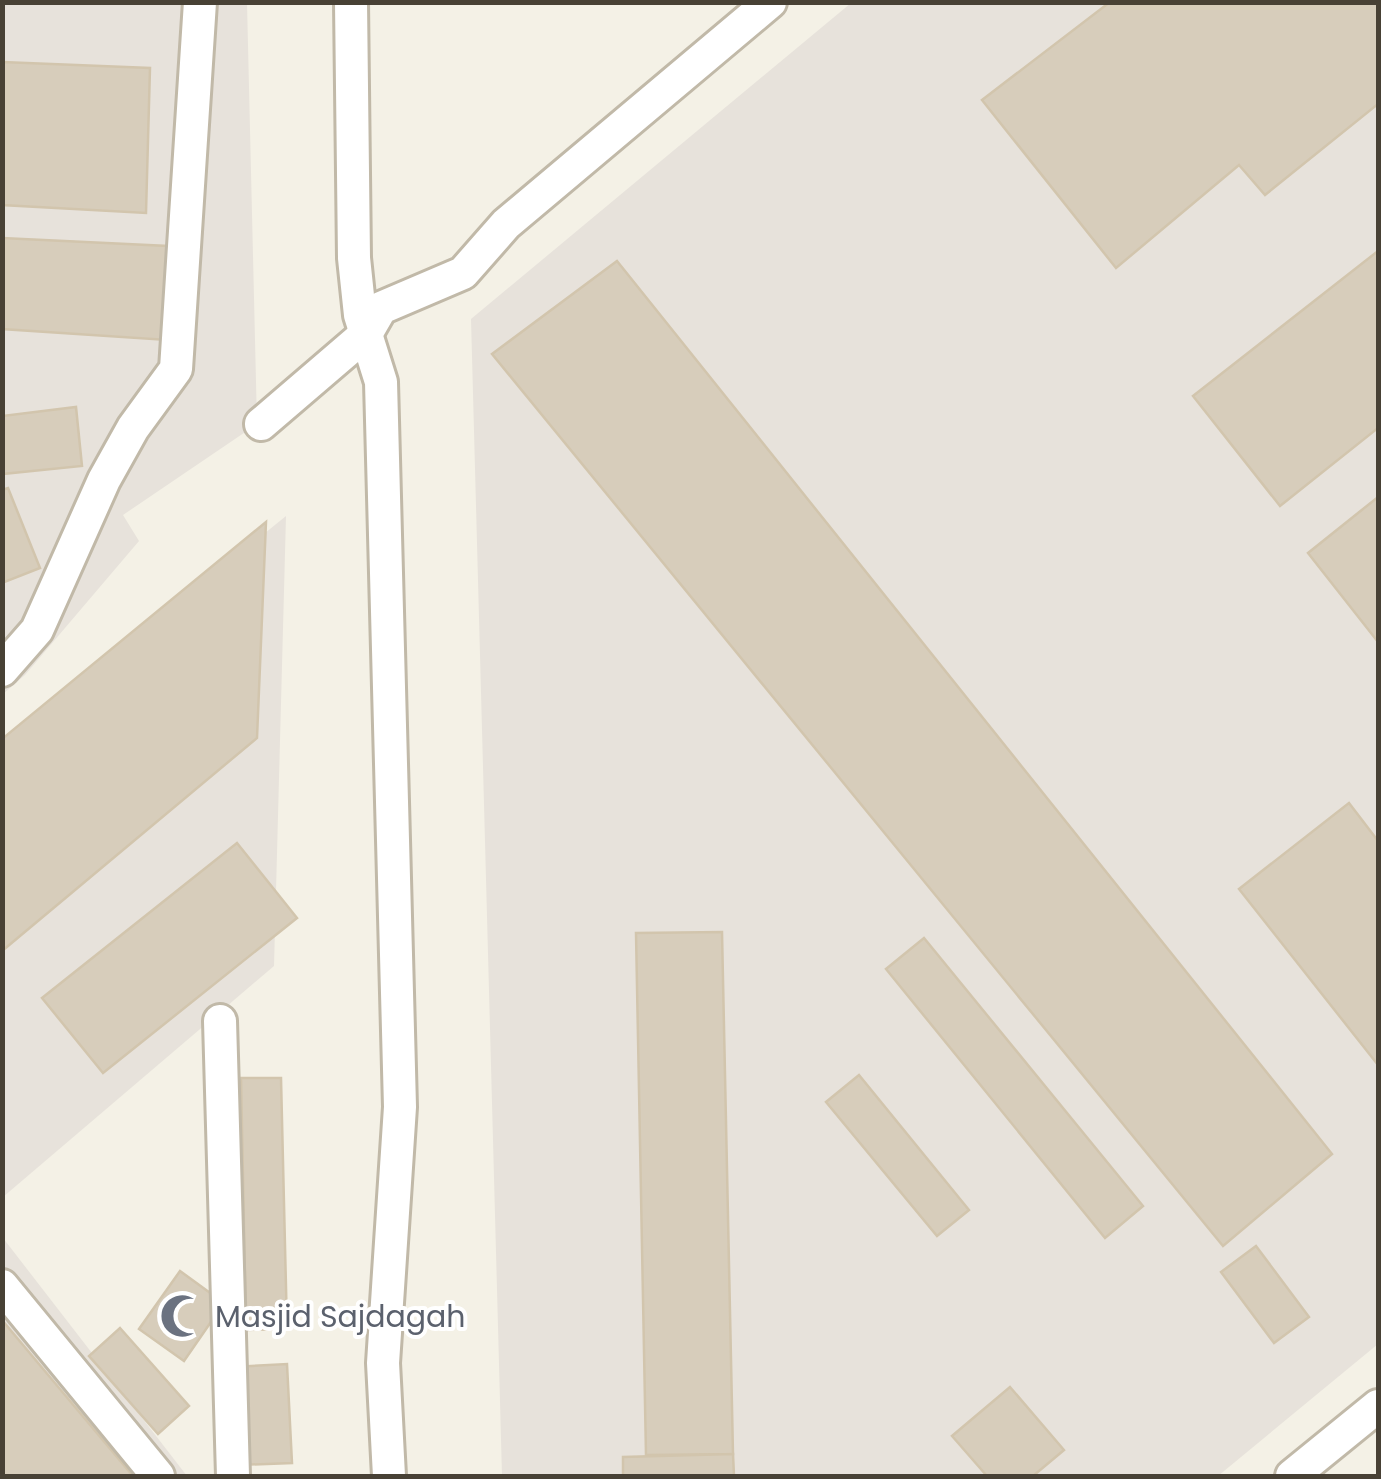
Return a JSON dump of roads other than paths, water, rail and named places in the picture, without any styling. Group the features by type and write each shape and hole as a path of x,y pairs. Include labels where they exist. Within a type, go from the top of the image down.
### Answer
{"street":[{"path":"2,670 36,630 104,480 133,428 176,369 200,2"},
{"path":"351,2 354,258 360,315 381,382 397,905 400,1107 383,1363 390,1476"},
{"path":"261,424 366,334 381,308 463,273 506,224 770,2"},
{"path":"220,1020 233,1476"},
{"path":"2,1286 158,1476"},
{"path":"1292,1476 1378,1406"}],"place":[{"name":"Masjid Sajdagah","path":"182,1316"}]}
